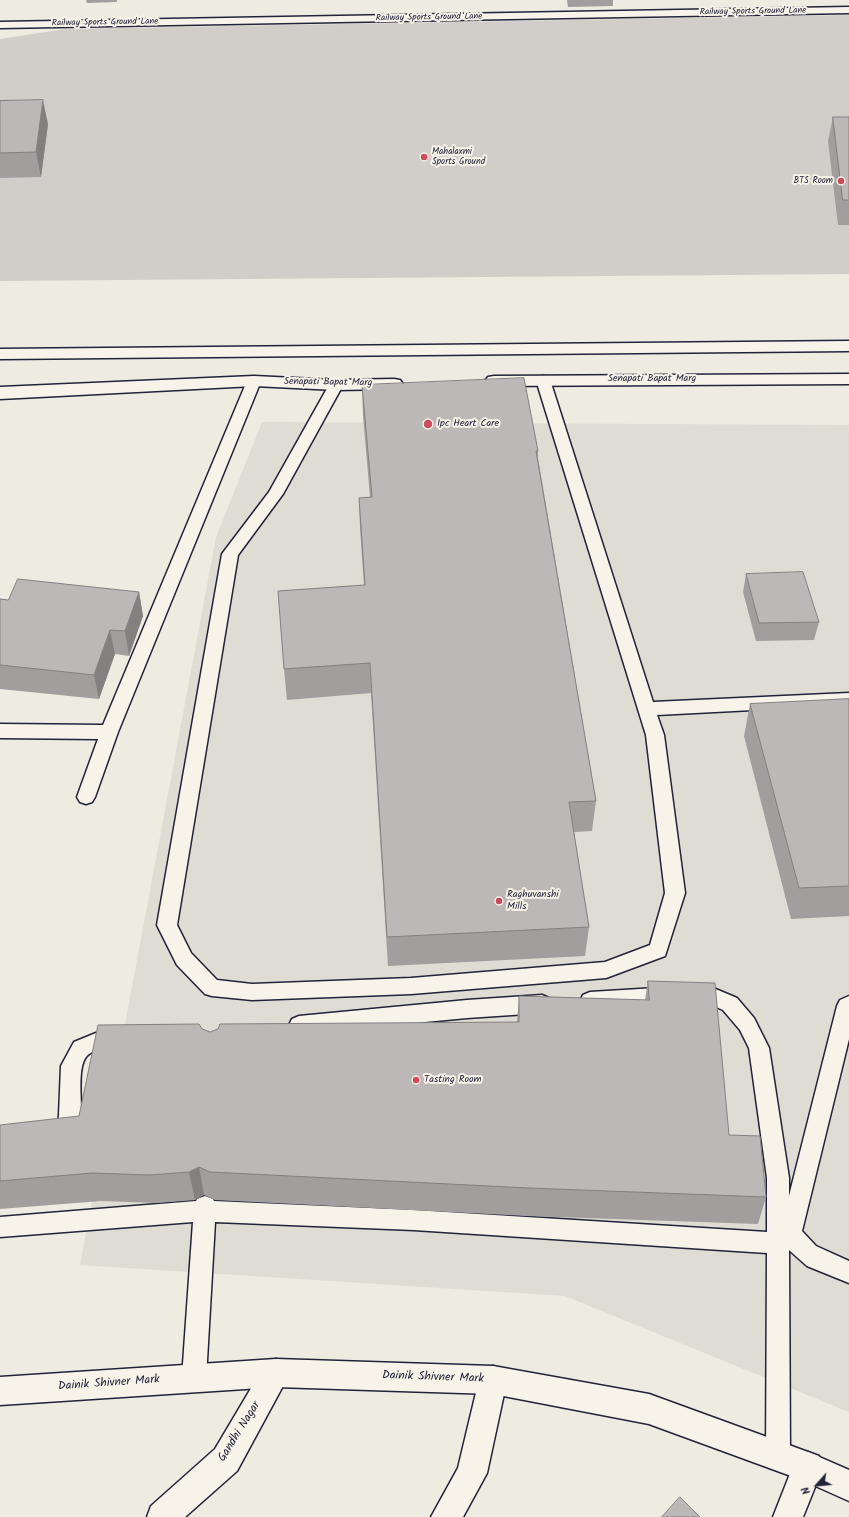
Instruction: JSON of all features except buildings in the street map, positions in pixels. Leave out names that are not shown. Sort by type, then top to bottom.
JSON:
[{"type":"main road","points":[[0,354],[849,346]]},
{"type":"main road","name":"Senapati Bapat Marg","points":[[479,381],[849,379]]},
{"type":"main road","name":"Senapati Bapat Marg","points":[[0,393],[254,381],[336,386],[408,384]]},
{"type":"main road","name":"Dainik Shivner Mark","points":[[0,1391],[276,1373],[493,1380],[650,1409],[808,1467],[849,1486]]},
{"type":"main road","name":"Gandhi Nagar","points":[[162,1517],[226,1460],[276,1373]]},
{"type":"main road","points":[[446,1517],[472,1473],[493,1380]]},
{"type":"main road","points":[[788,1517],[808,1467]]},
{"type":"lane","name":"Railway Sports Ground Lane","points":[[4,25],[849,10]]},
{"type":"lane","points":[[336,386],[275,494],[230,554],[168,925],[184,959],[212,988],[252,992],[411,986],[606,970],[658,950],[675,893],[655,735],[543,380]]},
{"type":"lane","points":[[86,797],[109,732],[254,381]]},
{"type":"lane","points":[[647,709],[849,699]]},
{"type":"lane","points":[[0,731],[109,732]]},
{"type":"lane","points":[[279,1027],[467,1009],[706,993],[730,1004],[747,1024],[759,1048],[778,1178],[778,1457]]},
{"type":"lane","points":[[849,1005],[847,1006],[791,1232],[796,1244],[812,1258],[849,1272]]},
{"type":"lane","points":[[38,1139],[54,1137],[67,1128],[70,1115],[71,1066],[81,1048],[96,1042],[134,1038]]},
{"type":"lane","points":[[0,1227],[205,1208],[778,1243]]},
{"type":"lane","points":[[194,1378],[205,1208]]},
{"type":"shaded area","name":"Mahalaxmi Sports Ground","points":[[849,15],[849,274],[0,281],[0,39],[65,29]]},
{"type":"shaded area","name":"Raghuvanshi Mills","points":[[262,422],[849,425],[849,1412],[565,1296],[80,1265],[216,537]]},
{"type":"place","name":"Mahalaxmi Sports Ground","points":[[424,157]]},
{"type":"place","name":"BTS Room","points":[[841,181]]},
{"type":"place","name":"Ipc Heart Care","points":[[428,424]]},
{"type":"place","name":"Raghuvanshi Mills","points":[[499,901]]},
{"type":"place","name":"Tasting Room","points":[[416,1080]]}]
